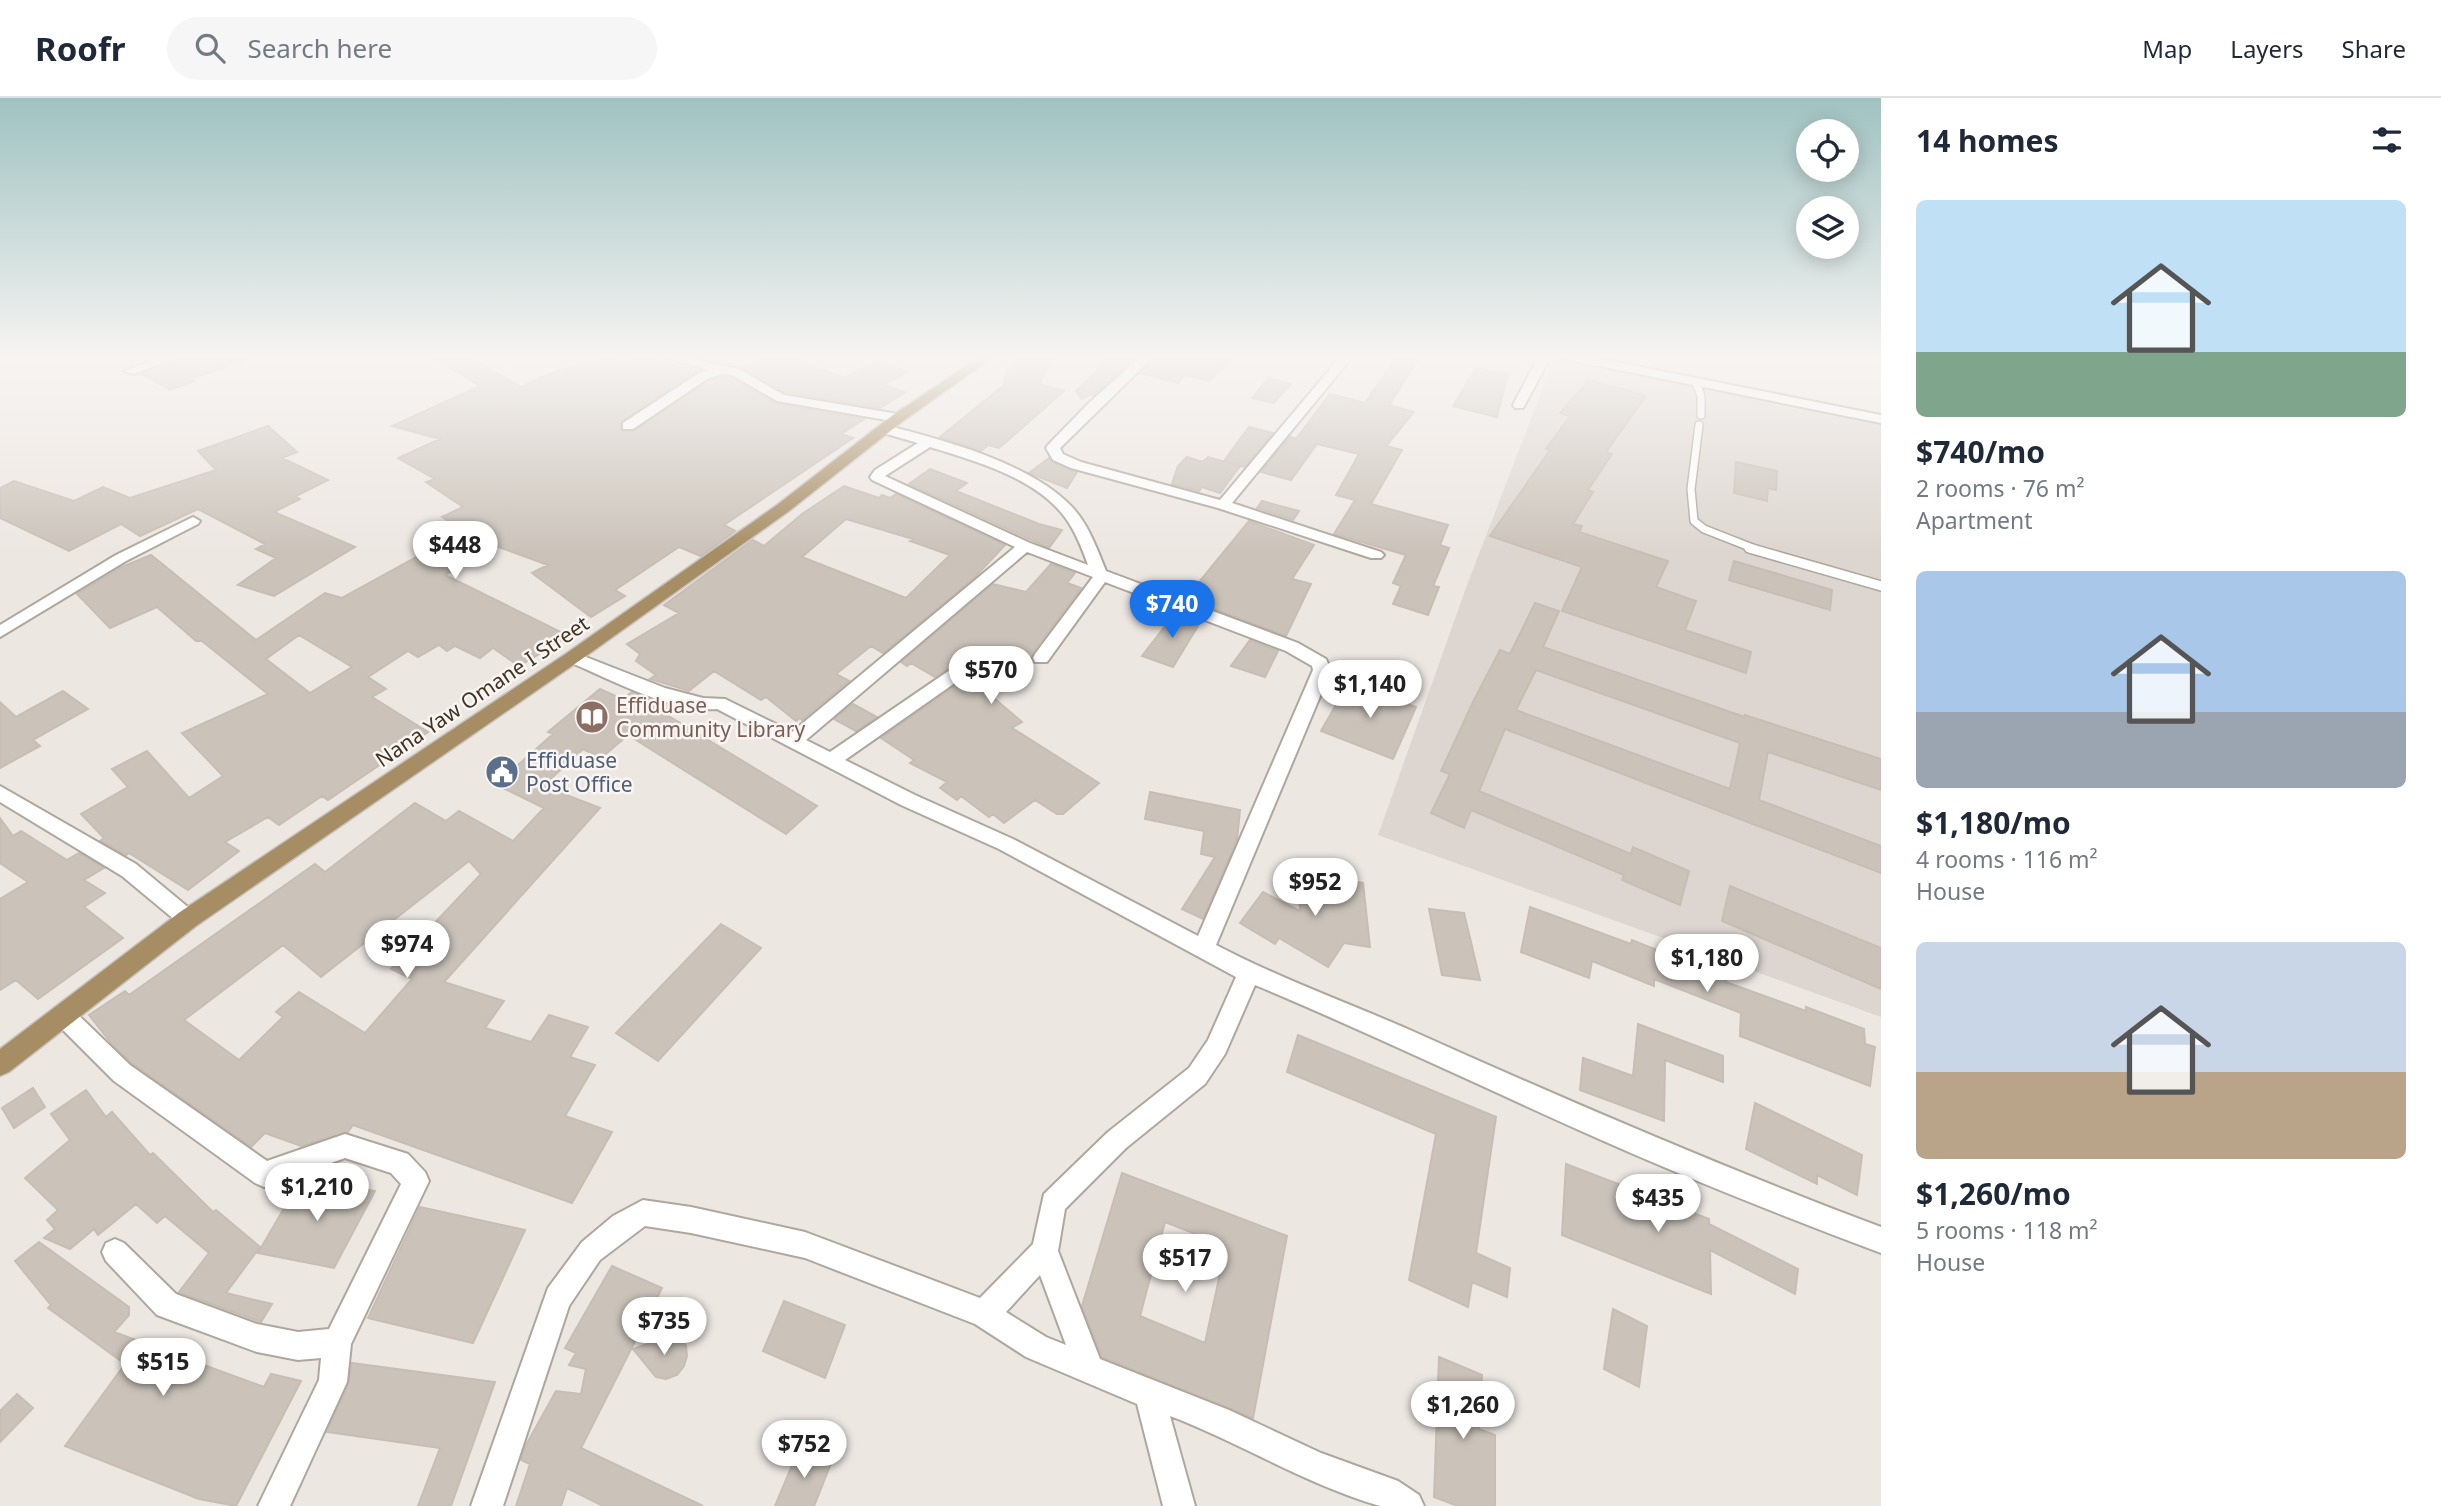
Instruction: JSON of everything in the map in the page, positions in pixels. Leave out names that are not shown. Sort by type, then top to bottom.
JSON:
[{"type":"main road","name":"Nana Yaw Omane I Street","points":[[0,1064],[188,919],[573,657],[783,508],[891,423]]},
{"type":"street","points":[[628,426],[634,422]]},
{"type":"street","points":[[885,422],[928,443],[1001,468],[1052,498],[1066,510],[1085,539],[1101,577]]},
{"type":"street","points":[[1078,422],[1053,448],[1058,457],[1076,465],[1223,505],[1376,555]]},
{"type":"street","points":[[1223,505],[1292,422]]},
{"type":"street","points":[[928,443],[880,472],[877,478],[1025,547],[1292,647],[1320,663],[1322,670],[1203,950]]},
{"type":"street","points":[[0,632],[121,558],[193,521]]},
{"type":"street","points":[[793,741],[1025,547]]},
{"type":"street","points":[[1041,658],[1101,577]]},
{"type":"street","points":[[573,657],[660,693],[703,704],[719,703],[908,800],[1006,844],[1249,973],[1343,1011],[1614,1133],[1766,1197],[1881,1240]]},
{"type":"street","points":[[833,760],[956,674]]},
{"type":"street","points":[[0,793],[129,870],[188,919]]},
{"type":"street","points":[[1089,1369],[1045,1251],[1053,1203],[1117,1140],[1197,1076],[1217,1047],[1249,973]]},
{"type":"street","points":[[63,1015],[122,1073],[264,1174],[345,1146],[399,1163],[416,1181],[337,1342],[332,1382],[274,1506]]},
{"type":"street","points":[[487,1506],[558,1298],[592,1251],[622,1225],[643,1213],[691,1220],[806,1245],[984,1314],[1036,1347],[1219,1420],[1315,1466],[1387,1492],[1408,1506]]},
{"type":"street","points":[[984,1314],[1045,1251]]},
{"type":"street","points":[[115,1252],[167,1305],[257,1338],[298,1346],[337,1342]]},
{"type":"street","points":[[1149,1394],[1179,1506]]},
{"type":"lane","points":[[1699,425],[1689,509],[1694,523],[1705,531],[1740,544],[1881,586]]},
{"type":"shaded area","points":[[1530,422],[1865,422],[1881,425],[1881,1017],[1378,835],[1467,585]]},
{"type":"building","points":[[401,422],[622,422],[620,429],[623,432],[634,431],[648,422],[860,422],[841,434],[853,438],[724,525],[735,531],[701,556],[679,547],[615,590],[625,596],[591,617],[532,573],[548,565],[496,546],[445,575],[569,636],[519,666],[493,648],[480,658],[455,646],[447,651],[439,645],[418,657],[408,651],[368,677],[386,689],[372,697],[428,732],[328,800],[322,796],[279,825],[268,817],[225,842],[239,851],[188,890],[129,853],[126,855],[100,841],[104,838],[81,814],[128,787],[112,769],[147,751],[189,798],[223,776],[182,733],[268,694],[202,641],[196,641],[157,607],[110,628],[77,594],[122,567],[151,555],[256,640],[325,593],[342,598],[464,531],[442,517],[463,507],[426,482],[435,479],[398,458],[440,439],[392,426]],"holes":[[[299,635],[352,667],[310,693],[266,659]]]},
{"type":"building","points":[[959,422],[1029,422],[999,448],[988,445],[981,451],[940,437]]},
{"type":"building","points":[[1309,422],[1406,422],[1386,446],[1402,450],[1371,504],[1448,525],[1440,545],[1449,548],[1433,586],[1439,587],[1428,615],[1393,604],[1401,586],[1393,583],[1406,555],[1334,534],[1355,500],[1336,495],[1359,454],[1317,444],[1291,480],[1261,472],[1290,437],[1296,439]]},
{"type":"building","points":[[1566,422],[1628,422],[1606,452],[1612,454],[1588,490],[1593,492],[1573,524],[1582,526],[1579,532],[1668,561],[1656,587],[1696,601],[1685,630],[1751,652],[1746,673],[1562,611],[1582,567],[1490,536],[1550,450],[1546,449]]},
{"type":"building","points":[[268,426],[297,452],[282,458],[328,480],[296,496],[300,499],[274,512],[355,547],[274,596],[238,585],[276,558],[256,549],[265,544],[198,509],[140,536],[121,524],[69,551],[0,518],[0,488],[14,481],[74,501],[103,487],[130,498],[216,470],[198,451]]},
{"type":"building","points":[[1249,427],[1273,433],[1245,467],[1224,461]]},
{"type":"building","points":[[1187,457],[1203,462],[1208,457],[1240,466],[1220,493],[1202,487],[1199,491],[1172,484],[1178,466]]},
{"type":"building","points":[[1049,458],[1052,462],[1077,472],[1067,488],[1029,473]]},
{"type":"building","points":[[1736,462],[1777,471],[1776,490],[1768,488],[1767,501],[1734,493]]},
{"type":"building","points":[[930,469],[967,483],[956,491],[1039,524],[1062,530],[1049,548],[909,484]]},
{"type":"building","points":[[844,486],[879,498],[882,495],[890,498],[896,494],[1005,545],[973,579],[883,653],[871,646],[836,674],[849,681],[802,720],[800,718],[796,721],[766,697],[761,700],[714,671],[689,691],[650,679],[656,675],[636,661],[640,654],[627,644],[679,613],[664,605],[753,540],[764,546],[802,514]],"holes":[[[846,519],[913,539],[910,541],[950,555],[906,598],[802,557]]]},
{"type":"building","points":[[1262,501],[1299,511],[1293,520],[1257,508]]},
{"type":"building","points":[[1249,521],[1314,545],[1292,579],[1311,584],[1286,636],[1186,598]]},
{"type":"building","points":[[1734,561],[1832,590],[1830,610],[1729,580]]},
{"type":"building","points":[[1051,564],[1075,573],[1067,583],[1081,588],[1033,652],[1030,664],[1008,654],[976,683],[1022,722],[1012,728],[1099,783],[1063,814],[1057,814],[1035,800],[1004,823],[993,814],[989,817],[961,796],[957,800],[940,788],[947,782],[910,763],[914,760],[881,738],[964,680],[968,674],[962,667],[950,667],[935,677],[911,663],[907,666],[901,662],[993,584],[1026,592]]},
{"type":"building","points":[[1535,603],[1559,611],[1543,647],[1745,717],[1881,759],[1881,790],[1768,752],[1759,800],[1881,846],[1881,873],[1505,729],[1479,791],[1631,854],[1633,847],[1689,871],[1680,905],[1622,880],[1624,875],[1471,810],[1464,828],[1431,813],[1450,774],[1441,771],[1474,700],[1500,650],[1510,654]],"holes":[[[1536,670],[1740,743],[1730,789],[1516,710]]]},
{"type":"building","points":[[1176,612],[1201,621],[1173,667],[1142,656]]},
{"type":"building","points":[[1250,640],[1278,651],[1265,677],[1231,666]]},
{"type":"building","points":[[1349,682],[1416,707],[1393,759],[1321,731]]},
{"type":"building","points":[[600,689],[622,699],[632,692],[671,706],[662,712],[817,806],[786,834],[628,735],[601,758],[583,749],[543,786],[600,808],[444,982],[504,1001],[485,1028],[531,1042],[549,1015],[588,1027],[570,1057],[595,1065],[565,1116],[612,1132],[572,1203],[353,1125],[348,1132],[301,1146],[265,1133],[251,1147],[132,1063],[112,1044],[89,1015],[125,991],[129,995],[315,864],[325,872],[415,803],[446,821],[459,811],[513,841],[544,808],[491,782],[497,769],[509,773],[553,734],[548,732]],"holes":[[[469,861],[481,874],[391,969],[412,979],[365,1033],[299,992],[276,1012],[283,1017],[239,1060],[184,1020],[283,945],[321,977]]]},
{"type":"building","points":[[63,691],[88,709],[33,740],[40,746],[0,768],[0,702],[16,717]]},
{"type":"building","points":[[853,704],[877,717],[856,731],[834,719]]},
{"type":"building","points":[[1150,792],[1240,810],[1237,840],[1203,919],[1182,909],[1215,857],[1201,854],[1204,831],[1145,819]]},
{"type":"building","points":[[0,818],[13,836],[21,831],[67,860],[79,853],[104,868],[84,880],[105,893],[84,907],[123,938],[38,999],[16,980],[0,990],[0,899],[28,882],[0,863]]},
{"type":"building","points":[[1299,874],[1363,883],[1370,947],[1344,943],[1328,967],[1279,938],[1275,944],[1240,923],[1263,892],[1300,911]]},
{"type":"building","points":[[1730,886],[1881,948],[1881,989],[1722,921]]},
{"type":"building","points":[[1530,907],[1631,944],[1632,940],[1726,977],[1726,982],[1806,1011],[1806,1007],[1864,1029],[1865,1044],[1875,1047],[1870,1086],[1740,1036],[1741,1013],[1654,979],[1654,986],[1592,961],[1589,978],[1521,952]]},
{"type":"building","points":[[1429,909],[1464,913],[1480,980],[1442,975]]},
{"type":"building","points":[[721,924],[761,948],[658,1061],[616,1033]]},
{"type":"building","points":[[1638,1024],[1723,1056],[1723,1082],[1665,1060],[1664,1121],[1580,1090],[1583,1058],[1633,1076]]},
{"type":"building","points":[[1298,1035],[1496,1117],[1476,1253],[1510,1268],[1507,1297],[1472,1282],[1468,1307],[1409,1280],[1436,1134],[1287,1072]]},
{"type":"building","points":[[33,1088],[45,1107],[14,1128],[2,1108]]},
{"type":"building","points":[[86,1090],[106,1117],[112,1112],[150,1155],[153,1153],[213,1212],[216,1210],[260,1247],[226,1293],[272,1304],[261,1322],[179,1292],[209,1253],[165,1216],[157,1223],[136,1204],[98,1235],[94,1229],[70,1249],[44,1238],[55,1229],[47,1220],[58,1210],[25,1178],[70,1140],[51,1114]]},
{"type":"building","points":[[1755,1103],[1862,1155],[1857,1195],[1817,1175],[1817,1184],[1746,1149]]},
{"type":"building","points":[[1566,1164],[1709,1219],[1709,1224],[1798,1269],[1795,1294],[1710,1250],[1711,1294],[1562,1235]]},
{"type":"building","points":[[1122,1173],[1287,1236],[1253,1418],[1102,1357],[1082,1306]],"holes":[[[1165,1222],[1226,1246],[1205,1343],[1140,1316]]]},
{"type":"building","points":[[301,1179],[375,1191],[334,1268],[258,1253]]},
{"type":"building","points":[[420,1207],[525,1230],[473,1343],[368,1318]]},
{"type":"building","points":[[39,1242],[129,1307],[129,1315],[114,1332],[264,1387],[271,1374],[301,1381],[236,1506],[199,1499],[65,1446],[125,1364],[48,1308],[51,1305],[15,1261]]},
{"type":"building","points":[[612,1266],[662,1288],[581,1448],[703,1506],[603,1506],[567,1488],[561,1506],[516,1506],[530,1464],[521,1460],[526,1445],[556,1391],[581,1394],[586,1369],[569,1365],[576,1353],[565,1348]]},
{"type":"building","points":[[784,1301],[845,1325],[825,1378],[763,1351]]},
{"type":"building","points":[[1613,1309],[1647,1326],[1639,1387],[1604,1369]]},
{"type":"building","points":[[670,1336],[680,1338],[686,1346],[684,1366],[677,1375],[666,1379],[656,1377],[633,1349]]},
{"type":"building","points":[[1439,1357],[1482,1375],[1479,1429],[1495,1435],[1495,1506],[1458,1506],[1434,1497]]},
{"type":"building","points":[[352,1363],[495,1382],[451,1506],[418,1506],[440,1448],[327,1432],[349,1383]]},
{"type":"building","points":[[17,1394],[33,1408],[0,1442],[0,1411]]},
{"type":"building","points":[[800,1446],[832,1461],[814,1506],[775,1506]]},
{"type":"place","name":"Effiduase Community Library","points":[[592,717]]},
{"type":"place","name":"Effiduase Post Office","points":[[502,772]]}]
